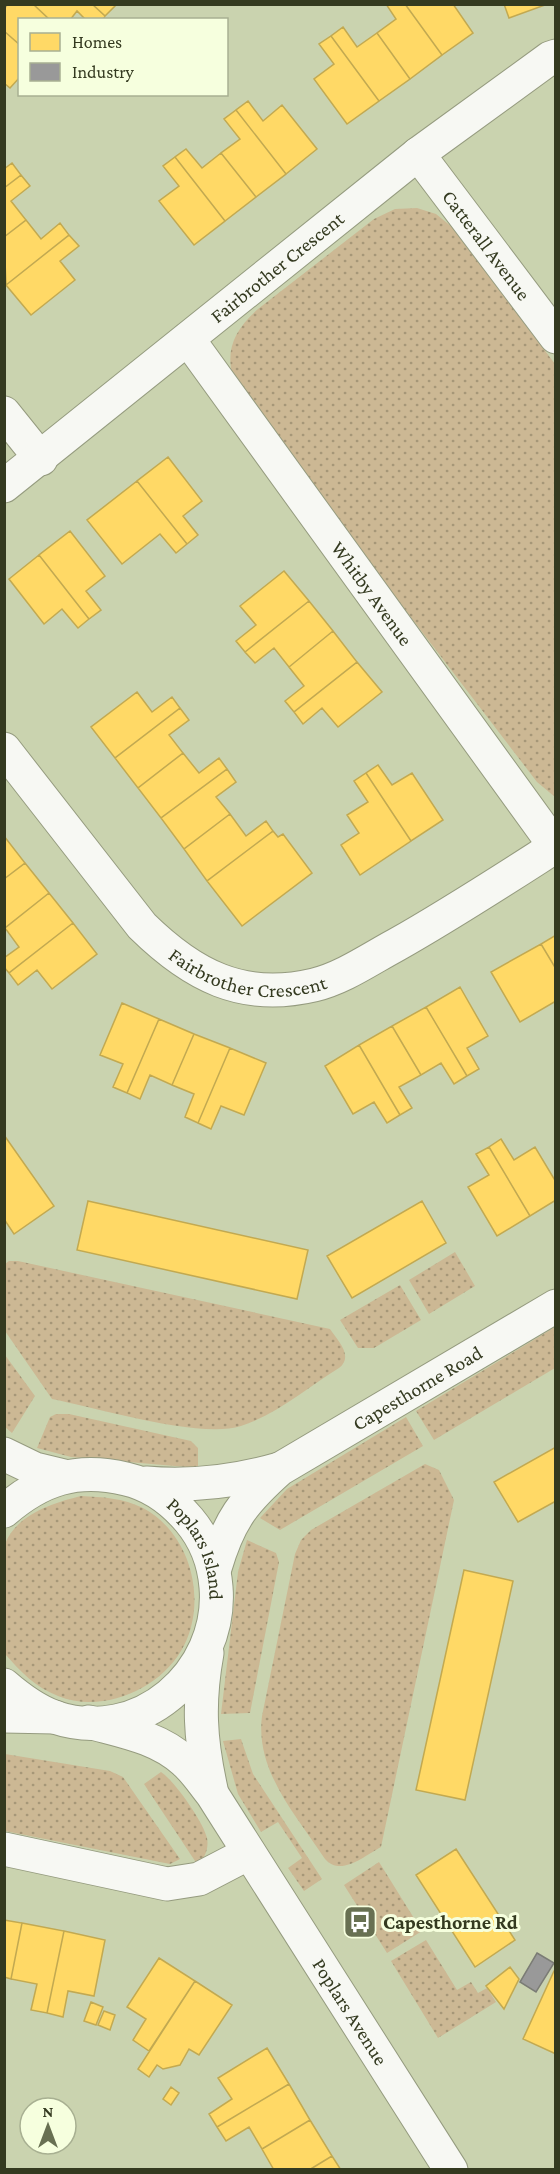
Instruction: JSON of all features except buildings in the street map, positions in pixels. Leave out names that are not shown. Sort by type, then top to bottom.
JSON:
[{"type":"street","name":"Fairbrother Crescent","points":[[4,486],[41,459],[418,154],[549,58],[555,56]]},
{"type":"street","name":"Catterall Avenue","points":[[418,154],[555,337]]},
{"type":"street","name":"Whitby Avenue","points":[[188,339],[555,846]]},
{"type":"street","points":[[4,413],[41,459]]},
{"type":"street","name":"Fairbrother Crescent","points":[[4,748],[142,926],[157,941],[191,968],[221,981],[253,989],[286,989],[315,985],[344,973],[433,924],[555,846]]},
{"type":"street","name":"Capesthorne Road","points":[[214,1568],[235,1515],[255,1491],[280,1469],[555,1306]]},
{"type":"street","points":[[4,1454],[35,1469],[64,1476]]},
{"type":"street","name":"Capesthorne Road","points":[[141,1482],[180,1486],[214,1484],[280,1469]]},
{"type":"street","name":"Poplars Island","points":[[4,1511],[26,1492],[64,1476],[103,1473],[141,1482],[174,1503],[199,1532],[214,1568],[218,1607],[209,1645],[189,1677],[161,1703],[126,1719],[89,1722],[55,1717],[24,1702],[4,1685]]},
{"type":"street","name":"Poplars Avenue","points":[[209,1645],[199,1715],[202,1750],[212,1794]]},
{"type":"street","points":[[4,1716],[55,1717]]},
{"type":"street","name":"Poplars Avenue","points":[[89,1722],[135,1734],[167,1748],[185,1761],[212,1794],[451,2169]]},
{"type":"street","points":[[4,1850],[167,1884],[199,1879],[249,1853]]},
{"type":"shaded area","points":[[417,208],[436,214],[452,227],[555,364],[555,797],[537,782],[239,393],[231,369],[230,358],[235,338],[258,309],[374,219],[395,209]]},
{"type":"shaded area","points":[[455,1252],[475,1286],[429,1314],[409,1280]]},
{"type":"shaded area","points":[[9,1261],[18,1261],[330,1329],[343,1348],[345,1359],[339,1368],[267,1415],[241,1426],[223,1429],[175,1426],[52,1399],[5,1331],[5,1264]]},
{"type":"shaded area","points":[[400,1285],[421,1320],[374,1348],[358,1348],[340,1320]]},
{"type":"shaded area","points":[[555,1327],[555,1368],[434,1440],[416,1411]]},
{"type":"shaded area","points":[[5,1355],[35,1396],[12,1433],[5,1427]]},
{"type":"shaded area","points":[[56,1414],[69,1414],[191,1441],[198,1448],[198,1468],[71,1457],[37,1448],[50,1417]]},
{"type":"shaded area","points":[[406,1417],[423,1446],[280,1530],[260,1518],[287,1489]]},
{"type":"shaded area","points":[[425,1464],[439,1470],[454,1500],[381,1847],[353,1863],[338,1866],[325,1859],[280,1792],[271,1774],[262,1736],[262,1716],[295,1554],[301,1540],[311,1530]]},
{"type":"shaded area","points":[[81,1496],[128,1502],[143,1508],[160,1520],[174,1535],[184,1552],[191,1572],[194,1592],[194,1612],[189,1632],[181,1651],[171,1665],[158,1677],[127,1695],[92,1702],[75,1701],[42,1688],[5,1654],[3,1579],[5,1544],[18,1525],[27,1517],[48,1506]]},
{"type":"shaded area","points":[[247,1540],[276,1553],[279,1562],[250,1713],[221,1714],[238,1572]]},
{"type":"shaded area","points":[[241,1739],[253,1774],[322,1879],[304,1891],[288,1868],[302,1858],[278,1822],[261,1832],[238,1794],[223,1741]]},
{"type":"shaded area","points":[[5,1754],[110,1771],[123,1777],[180,1859],[170,1864],[5,1831]]},
{"type":"shaded area","points":[[161,1772],[180,1792],[205,1831],[207,1849],[197,1864],[144,1784]]},
{"type":"shaded area","points":[[379,1862],[422,1931],[387,1953],[344,1885]]},
{"type":"shaded area","points":[[426,1940],[457,1990],[471,1982],[478,1993],[487,1988],[496,2002],[438,2038],[391,1961]]},
{"type":"place","name":"Capesthorne Rd","points":[[360,1922]]}]
